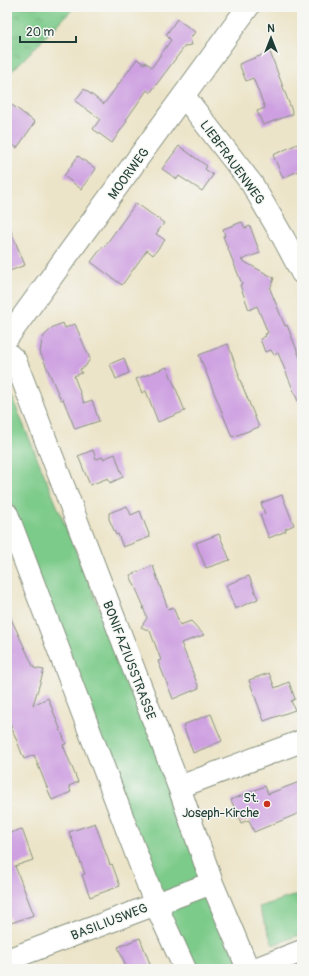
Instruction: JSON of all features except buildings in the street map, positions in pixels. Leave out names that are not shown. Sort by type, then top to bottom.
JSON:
[{"type":"street","name":"MOORWEG","points":[[7,338],[248,7]]},
{"type":"street","name":"LIEBFRAUENWEG","points":[[184,96],[252,184],[297,250],[302,273]]},
{"type":"street","name":"BONIFAZIUSSTRASSE","points":[[7,353],[15,360],[179,787],[212,883],[248,969]]},
{"type":"street","points":[[7,514],[155,903],[185,969]]},
{"type":"street","points":[[179,787],[302,741]]},
{"type":"street","name":"BASILIUSWEG","points":[[7,960],[155,903],[212,883]]},
{"type":"street","points":[[254,969],[302,951]]},
{"type":"green space","points":[[7,7],[75,7],[7,76]]},
{"type":"green space","points":[[7,385],[175,791],[242,969],[191,969],[155,890],[7,490]]},
{"type":"green space","points":[[302,893],[302,934],[273,945],[259,907]]},
{"type":"place","name":"St. Joseph-Kirche","points":[[267,804]]}]
